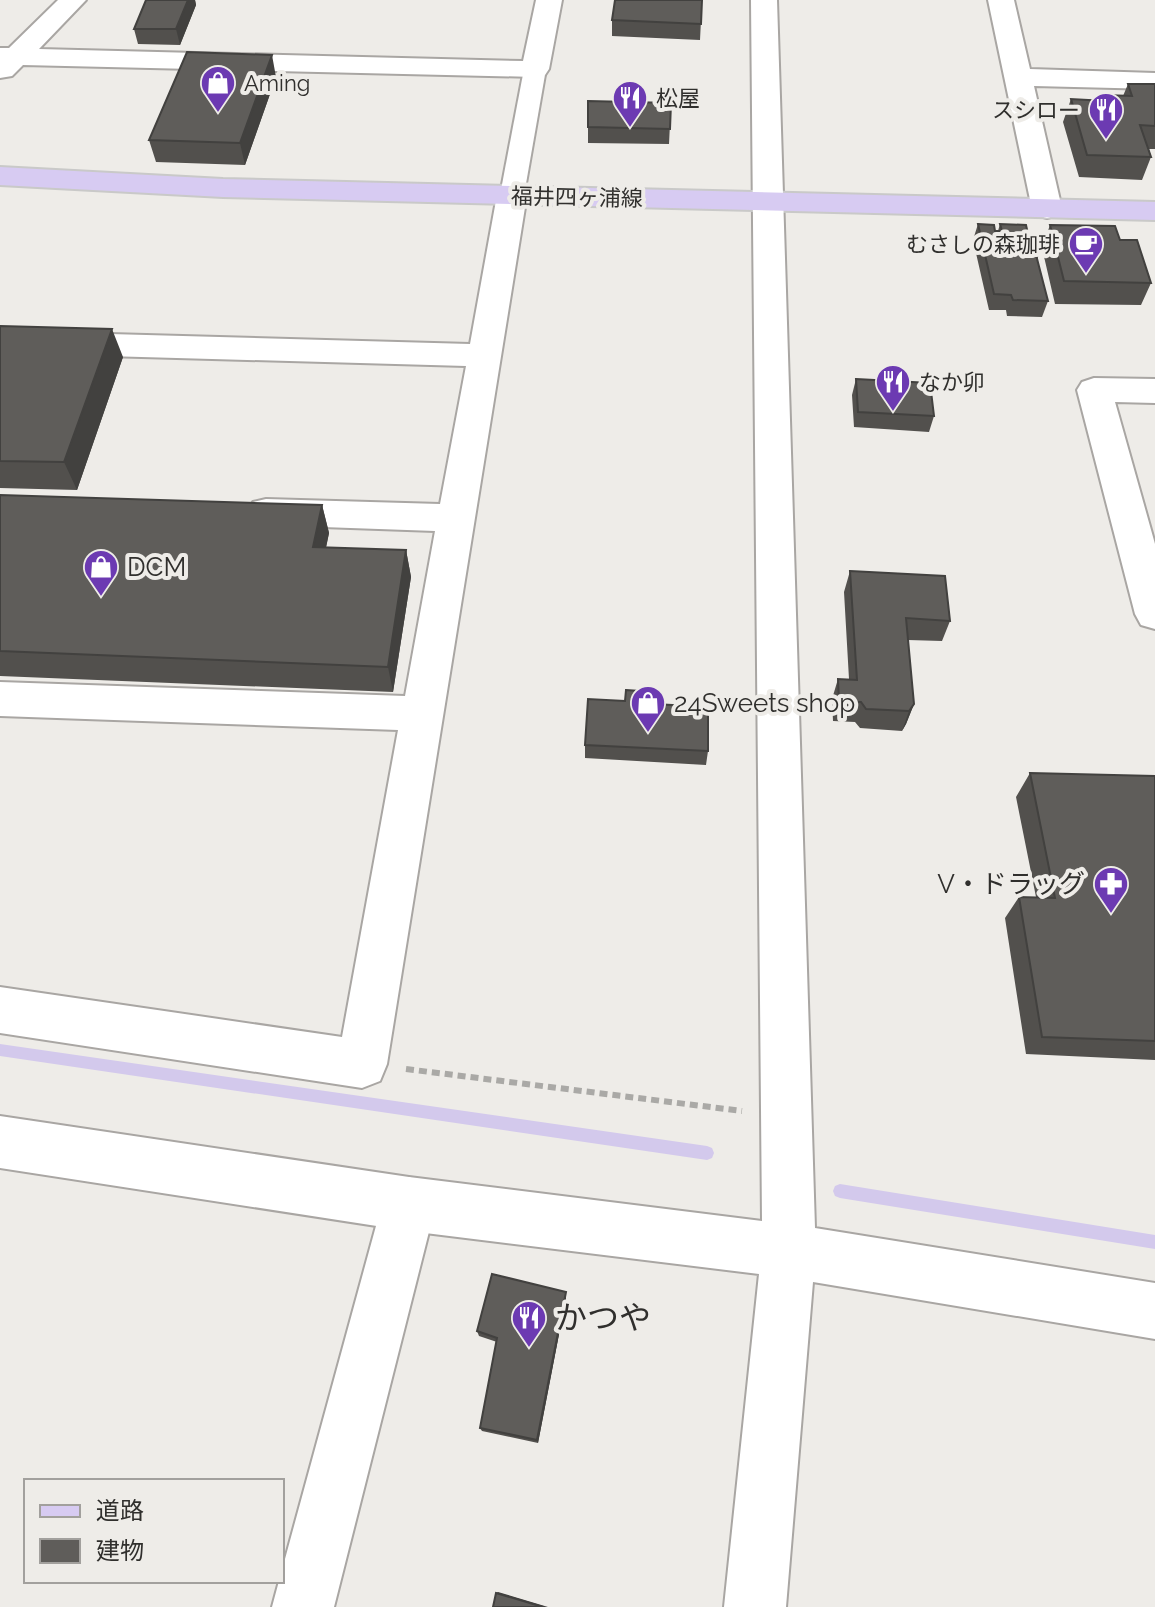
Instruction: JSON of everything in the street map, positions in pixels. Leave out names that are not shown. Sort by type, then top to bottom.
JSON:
[{"type":"main road","name":"福井四ヶ浦線","points":[[0,176],[223,188],[1155,211]]},
{"type":"street","points":[[4,62],[73,0]]},
{"type":"street","points":[[0,1010],[362,1064],[512,195],[549,0]]},
{"type":"street","points":[[755,1607],[789,1251],[764,0]]},
{"type":"street","points":[[1001,0],[1047,209]]},
{"type":"street","points":[[4,62],[535,69]]},
{"type":"street","points":[[1017,77],[1155,81]]},
{"type":"street","points":[[0,342],[484,355]]},
{"type":"street","points":[[1152,589],[1094,390],[1155,391]]},
{"type":"street","points":[[236,511],[456,518]]},
{"type":"street","points":[[0,699],[422,714]]},
{"type":"street","points":[[0,1142],[409,1204],[789,1251],[1155,1311]]},
{"type":"street","points":[[303,1607],[409,1204]]},
{"type":"path","points":[[362,1064],[786,1116]]},
{"type":"building","points":[[146,0],[188,0],[176,29],[134,29]]},
{"type":"building","points":[[615,0],[702,0],[701,24],[612,20]]},
{"type":"building","points":[[187,52],[272,55],[240,143],[149,140]]},
{"type":"building","points":[[1128,84],[1155,84],[1155,126],[1140,125],[1151,157],[1087,155],[1071,99],[1107,101],[1105,95],[1132,96]]},
{"type":"building","points":[[588,101],[671,103],[670,129],[588,127]]},
{"type":"building","points":[[978,224],[994,225],[995,231],[1002,231],[1000,224],[1026,225],[1028,234],[1035,234],[1040,251],[1035,251],[1048,301],[1013,300],[1011,295],[994,294]]},
{"type":"building","points":[[1050,225],[1115,226],[1120,240],[1137,240],[1151,283],[1064,281]]},
{"type":"building","points":[[0,326],[112,329],[64,462],[0,461]]},
{"type":"building","points":[[856,379],[930,383],[934,416],[858,412]]},
{"type":"building","points":[[0,495],[322,505],[313,547],[406,550],[388,667],[0,651]]},
{"type":"building","points":[[850,571],[945,576],[950,621],[906,618],[914,704],[909,711],[866,709],[861,702],[839,701],[838,679],[857,680]]},
{"type":"building","points":[[626,690],[654,692],[654,704],[708,707],[708,751],[585,745],[588,699],[625,701]]},
{"type":"building","points":[[1030,773],[1155,776],[1155,1041],[1042,1037],[1019,897],[1055,898]]},
{"type":"building","points":[[492,1274],[566,1292],[537,1440],[480,1428],[497,1338],[477,1331]]},
{"type":"building","points":[[496,1593],[543,1607],[493,1607]]},
{"type":"waterway","points":[[0,1050],[707,1153]]},
{"type":"waterway","points":[[840,1191],[1155,1242]]},
{"type":"place","name":"Aming","points":[[218,114]]},
{"type":"place","name":"松屋","points":[[630,129]]},
{"type":"place","name":"スシロー","points":[[1106,141]]},
{"type":"place","name":"むさしの森珈琲","points":[[1086,275]]},
{"type":"place","name":"なか卯","points":[[893,413]]},
{"type":"place","name":"DCM","points":[[101,598]]},
{"type":"place","name":"24Sweets shop","points":[[648,734]]},
{"type":"place","name":"V・ドラッグ","points":[[1111,915]]},
{"type":"place","name":"かつや","points":[[529,1349]]}]
